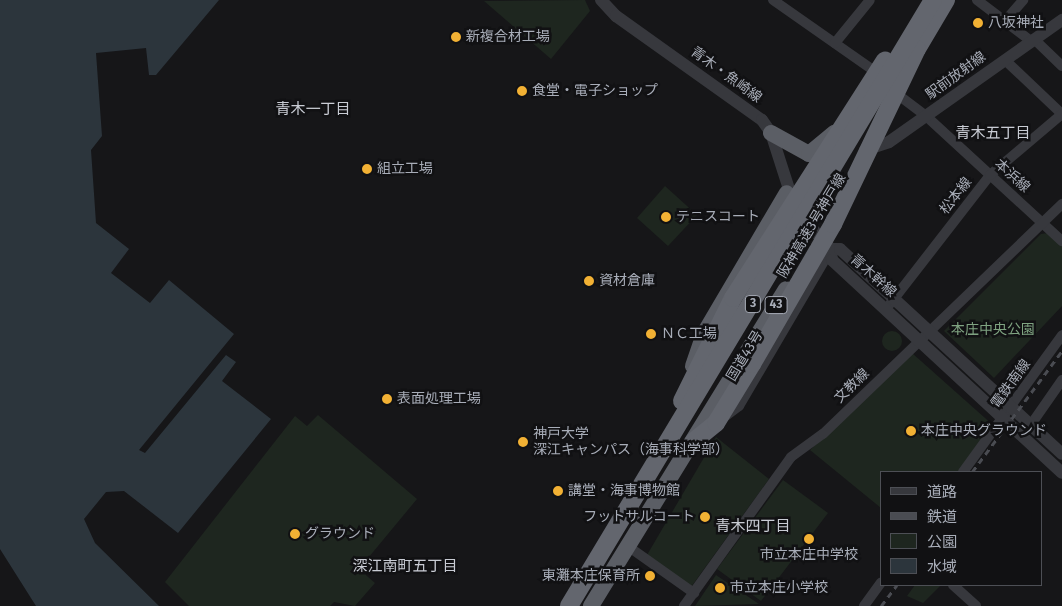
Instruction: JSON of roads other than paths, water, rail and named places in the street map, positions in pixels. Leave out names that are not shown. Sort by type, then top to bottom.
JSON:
[{"type":"highway","points":[[682,401],[733,298],[856,102],[926,0]]},
{"type":"highway","name":"43","points":[[563,606],[633,495],[682,401],[926,0]]},
{"type":"highway","name":"阪神高速3号神戸線","points":[[570,606],[933,0]]},
{"type":"highway","name":"阪神高速3号神戸線","points":[[582,606],[946,0]]},
{"type":"highway","name":"国道43号","points":[[591,606],[694,441],[818,236],[863,151],[955,0]]},
{"type":"highway","points":[[694,441],[716,423],[833,224],[917,49]]},
{"type":"highway","points":[[771,133],[808,154],[826,143],[863,101]]},
{"type":"highway","points":[[682,401],[704,332],[787,193]]},
{"type":"street","name":"青木・魚崎線","points":[[601,0],[616,16],[749,108],[771,133],[787,193],[796,211],[831,249]]},
{"type":"street","points":[[774,0],[880,75]]},
{"type":"street","points":[[835,43],[870,0]]},
{"type":"street","points":[[977,0],[1032,40],[1062,66]]},
{"type":"street","points":[[1005,20],[1023,0]]},
{"type":"street","name":"駅前放射線","points":[[863,151],[889,142],[1062,20]]},
{"type":"street","points":[[1005,60],[1062,114]]},
{"type":"street","name":"本浜線","points":[[897,94],[926,116],[1062,241]]},
{"type":"street","name":"松本線","points":[[890,303],[990,175],[1062,114]]},
{"type":"street","name":"文教線","points":[[684,606],[791,457],[823,434],[1062,204]]},
{"type":"street","points":[[716,423],[739,406],[831,249]]},
{"type":"street","name":"青木幹線","points":[[831,249],[832,260],[930,331],[1007,412],[1062,474]]},
{"type":"street","name":"青木幹線","points":[[890,303],[920,340],[1007,412],[1030,426],[1062,454]]},
{"type":"street","name":"電鉄南線","points":[[964,471],[1062,335]]},
{"type":"street","points":[[1030,426],[1062,380]]},
{"type":"street","points":[[628,547],[694,592]]},
{"type":"street","points":[[864,606],[880,584]]},
{"type":"street","points":[[954,586],[976,606]]},
{"type":"water","points":[[0,0],[219,0],[156,75],[149,75],[146,48],[96,53],[102,136],[91,150],[96,223],[129,249],[111,273],[150,303],[169,280],[234,334],[139,450],[145,453],[226,355],[236,362],[222,381],[271,419],[178,533],[124,491],[106,492],[84,519],[95,543],[159,606],[36,606],[0,549]]},
{"type":"railway","points":[[973,471],[1062,351]]},
{"type":"railway","points":[[881,606],[896,586]]},
{"type":"place","name":"八坂神社","points":[[978,23]]},
{"type":"place","name":"新複合材工場","points":[[456,37]]},
{"type":"place","name":"食堂・電子ショップ","points":[[522,91]]},
{"type":"place","name":"組立工場","points":[[367,169]]},
{"type":"place","name":"テニスコート","points":[[666,217]]},
{"type":"place","name":"資材倉庫","points":[[589,281]]},
{"type":"place","name":"ＮＣ工場","points":[[651,334]]},
{"type":"place","name":"表面処理工場","points":[[387,399]]},
{"type":"place","name":"本庄中央グラウンド","points":[[911,431]]},
{"type":"place","name":"神戸大学 深江キャンパス（海事科学部）","points":[[523,442]]},
{"type":"place","name":"講堂・海事博物館","points":[[558,491]]},
{"type":"place","name":"フットサルコート","points":[[705,517]]},
{"type":"place","name":"グラウンド","points":[[295,534]]},
{"type":"place","name":"市立本庄中学校","points":[[809,539]]},
{"type":"place","name":"東灘本庄保育所","points":[[650,576]]},
{"type":"place","name":"市立本庄小学校","points":[[720,588]]},
{"type":"district","name":"青木一丁目","points":[[313,110]]},
{"type":"district","name":"青木五丁目","points":[[993,134]]},
{"type":"district","name":"青木四丁目","points":[[753,527]]},
{"type":"district","name":"深江南町五丁目","points":[[405,567]]},
{"type":"park label","name":"本庄中央公園","points":[[993,330]]}]
